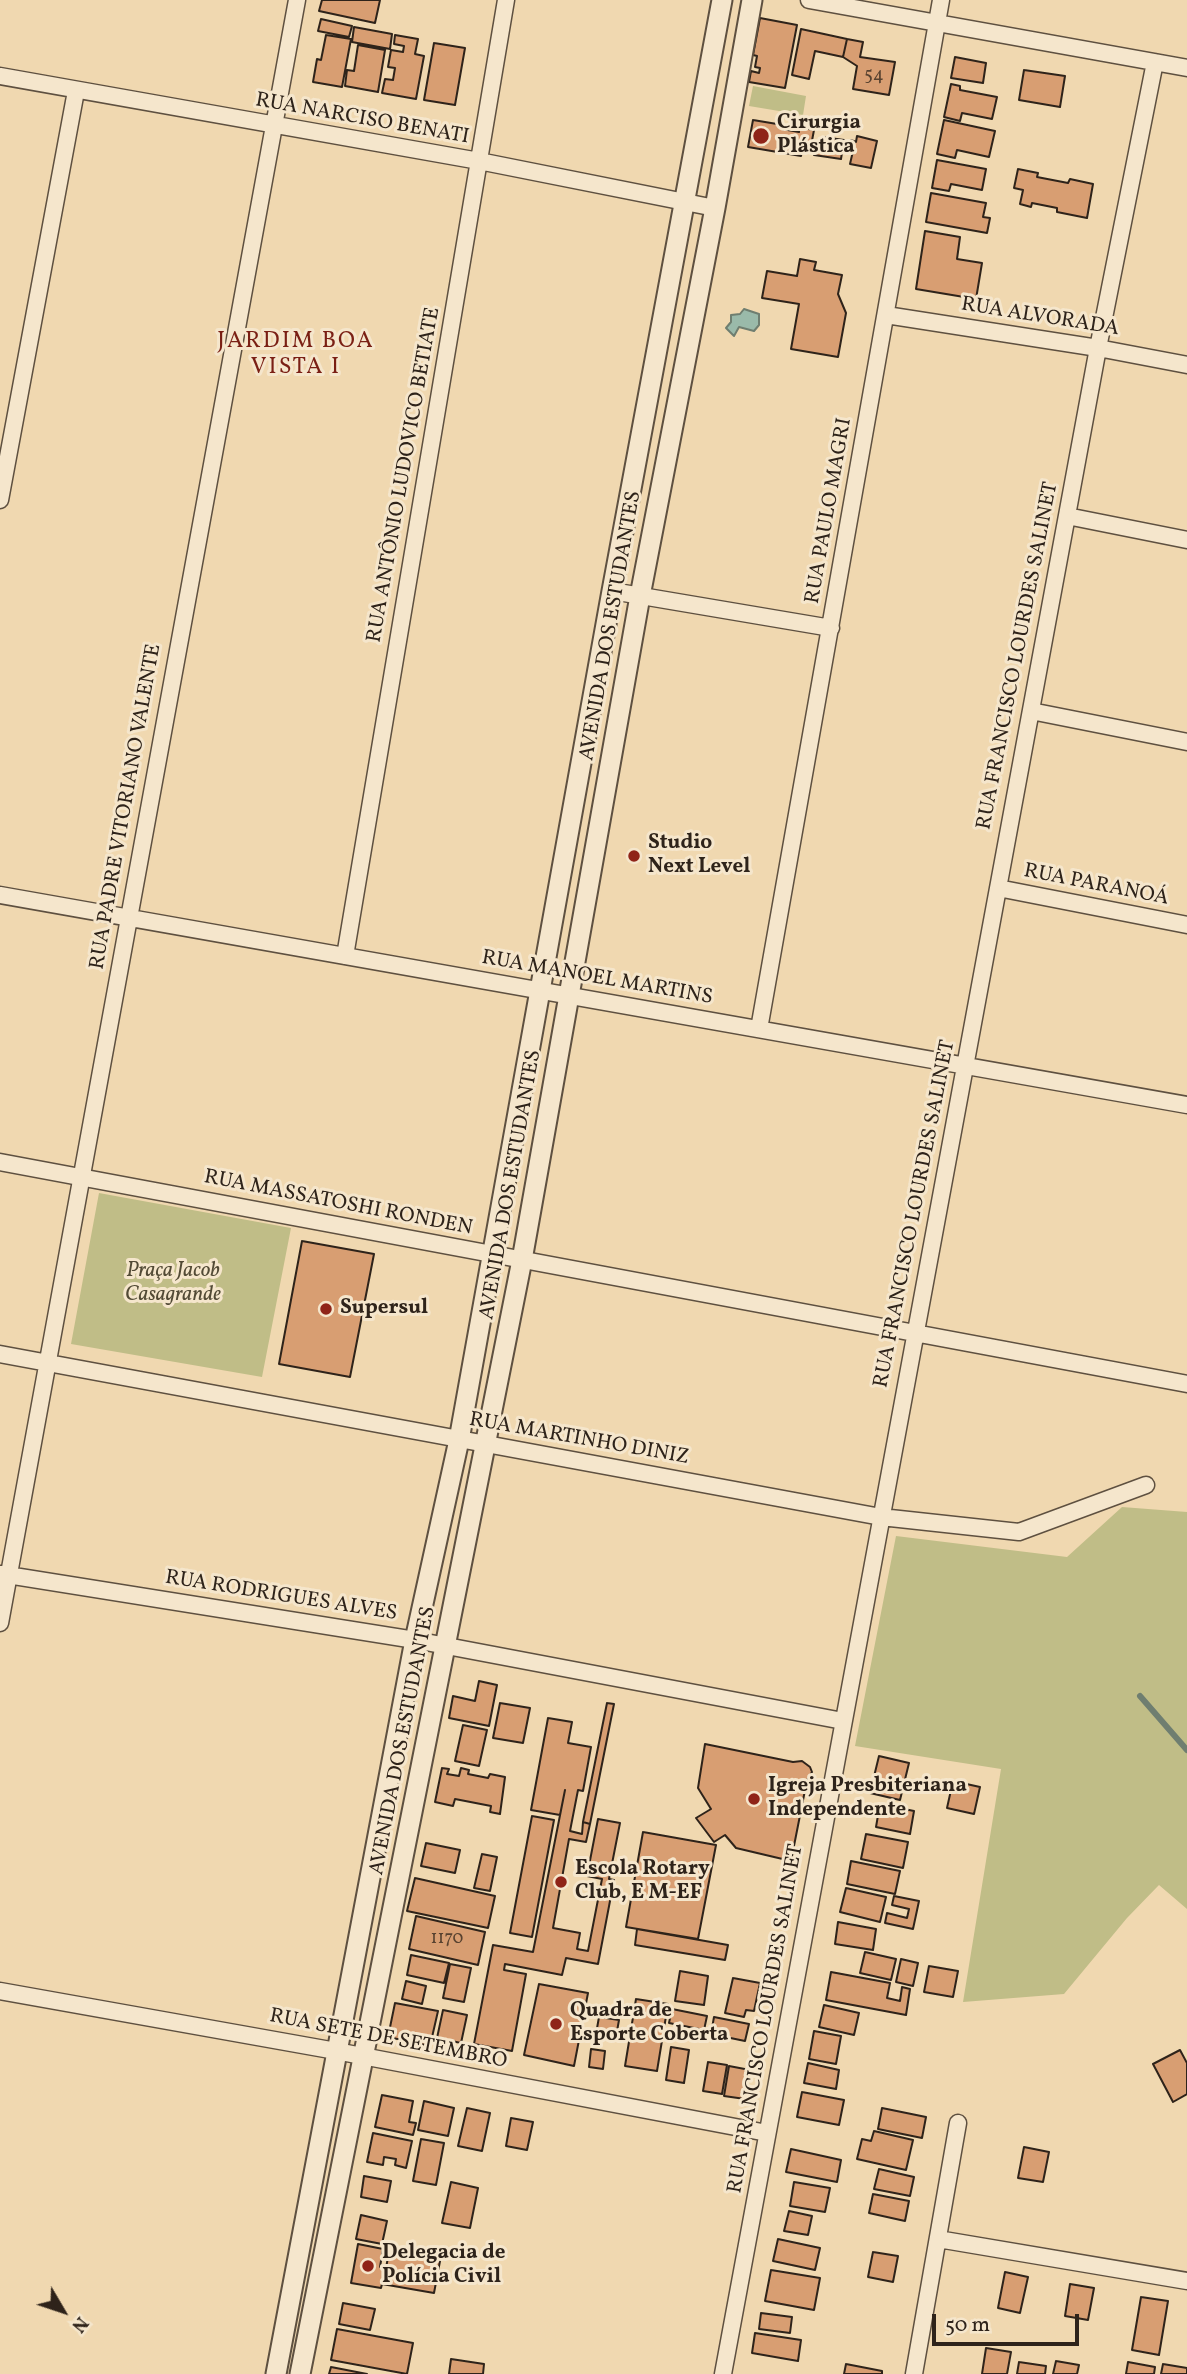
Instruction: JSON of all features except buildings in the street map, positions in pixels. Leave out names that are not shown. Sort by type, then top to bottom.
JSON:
[{"type":"street","name":"RUA PADRE VITORIANO VALENTE","points":[[0,1623],[4,1574],[48,1363],[297,0]]},
{"type":"street","name":"RUA ANTÔNIO LUDOVICO BETIATE","points":[[345,956],[506,0]]},
{"type":"street","name":"AVENIDA DOS ESTUDANTES","points":[[276,2374],[415,1640],[459,1440],[722,0]]},
{"type":"street","name":"AVENIDA DOS ESTUDANTES","points":[[300,2374],[522,1260],[640,596],[715,208],[751,0]]},
{"type":"street","points":[[809,0],[1187,68]]},
{"type":"street","name":"RUA PAULO MAGRI","points":[[759,1029],[941,0]]},
{"type":"street","name":"RUA FRANCISCO LOURDES SALINET","points":[[723,2374],[1098,348],[1155,62]]},
{"type":"street","name":"RUA NARCISO BENATI","points":[[0,76],[479,161],[715,208]]},
{"type":"street","points":[[0,500],[76,91]]},
{"type":"street","name":"RUA ALVORADA","points":[[887,315],[1098,348],[1187,365]]},
{"type":"street","points":[[1067,516],[1187,540]]},
{"type":"street","points":[[612,591],[831,628]]},
{"type":"street","points":[[1031,711],[1187,741]]},
{"type":"street","points":[[575,796],[603,801]]},
{"type":"street","name":"RUA PARANOÁ","points":[[998,888],[1187,925]]},
{"type":"street","name":"RUA MANOEL MARTINS","points":[[0,895],[1187,1105]]},
{"type":"street","name":"RUA MASSATOSHI RONDEN","points":[[0,1162],[1187,1384]]},
{"type":"street","name":"RUA MARTINHO DINIZ","points":[[0,1354],[881,1517],[1019,1532],[1146,1485]]},
{"type":"street","name":"RUA RODRIGUES ALVES","points":[[4,1574],[415,1640],[843,1721]]},
{"type":"street","points":[[385,1795],[415,1799]]},
{"type":"street","points":[[361,1918],[390,1923]]},
{"type":"street","name":"RUA SETE DE SETEMBRO","points":[[0,1991],[336,2051],[767,2133]]},
{"type":"street","points":[[914,2374],[958,2123]]},
{"type":"street","points":[[307,2206],[333,2212]]},
{"type":"street","points":[[938,2239],[1187,2281]]},
{"type":"street","points":[[284,2330],[308,2333]]},
{"type":"green space","points":[[753,86],[806,96],[803,115],[749,106]]},
{"type":"green space","name":"Praça Jacob Casagrande","points":[[99,1193],[291,1228],[262,1377],[71,1344]]},
{"type":"green space","points":[[1122,1507],[1187,1512],[1187,1909],[1159,1885],[1127,1918],[1064,1994],[963,2002],[1001,1769],[855,1746],[896,1536],[1067,1557]]},
{"type":"shaded area","points":[[744,309],[759,314],[759,325],[754,331],[739,327],[734,336],[726,328],[731,322],[731,315],[740,314]]},
{"type":"waterway","points":[[1140,1696],[1187,1750]]},
{"type":"place","name":"Cirurgia Plástica","points":[[761,136]]},
{"type":"place","name":"Studio Next Level","points":[[634,856]]},
{"type":"place","name":"Supersul","points":[[326,1309]]},
{"type":"place","name":"Igreja Presbiteriana Independente","points":[[754,1799]]},
{"type":"place","name":"Escola Rotary Club, E M-EF","points":[[561,1882]]},
{"type":"place","name":"Quadra de Esporte Coberta","points":[[556,2024]]},
{"type":"place","name":"Delegacia de Polícia Civil","points":[[368,2266]]},
{"type":"district","name":"JARDIM BOA VISTA I","points":[[296,356]]}]
